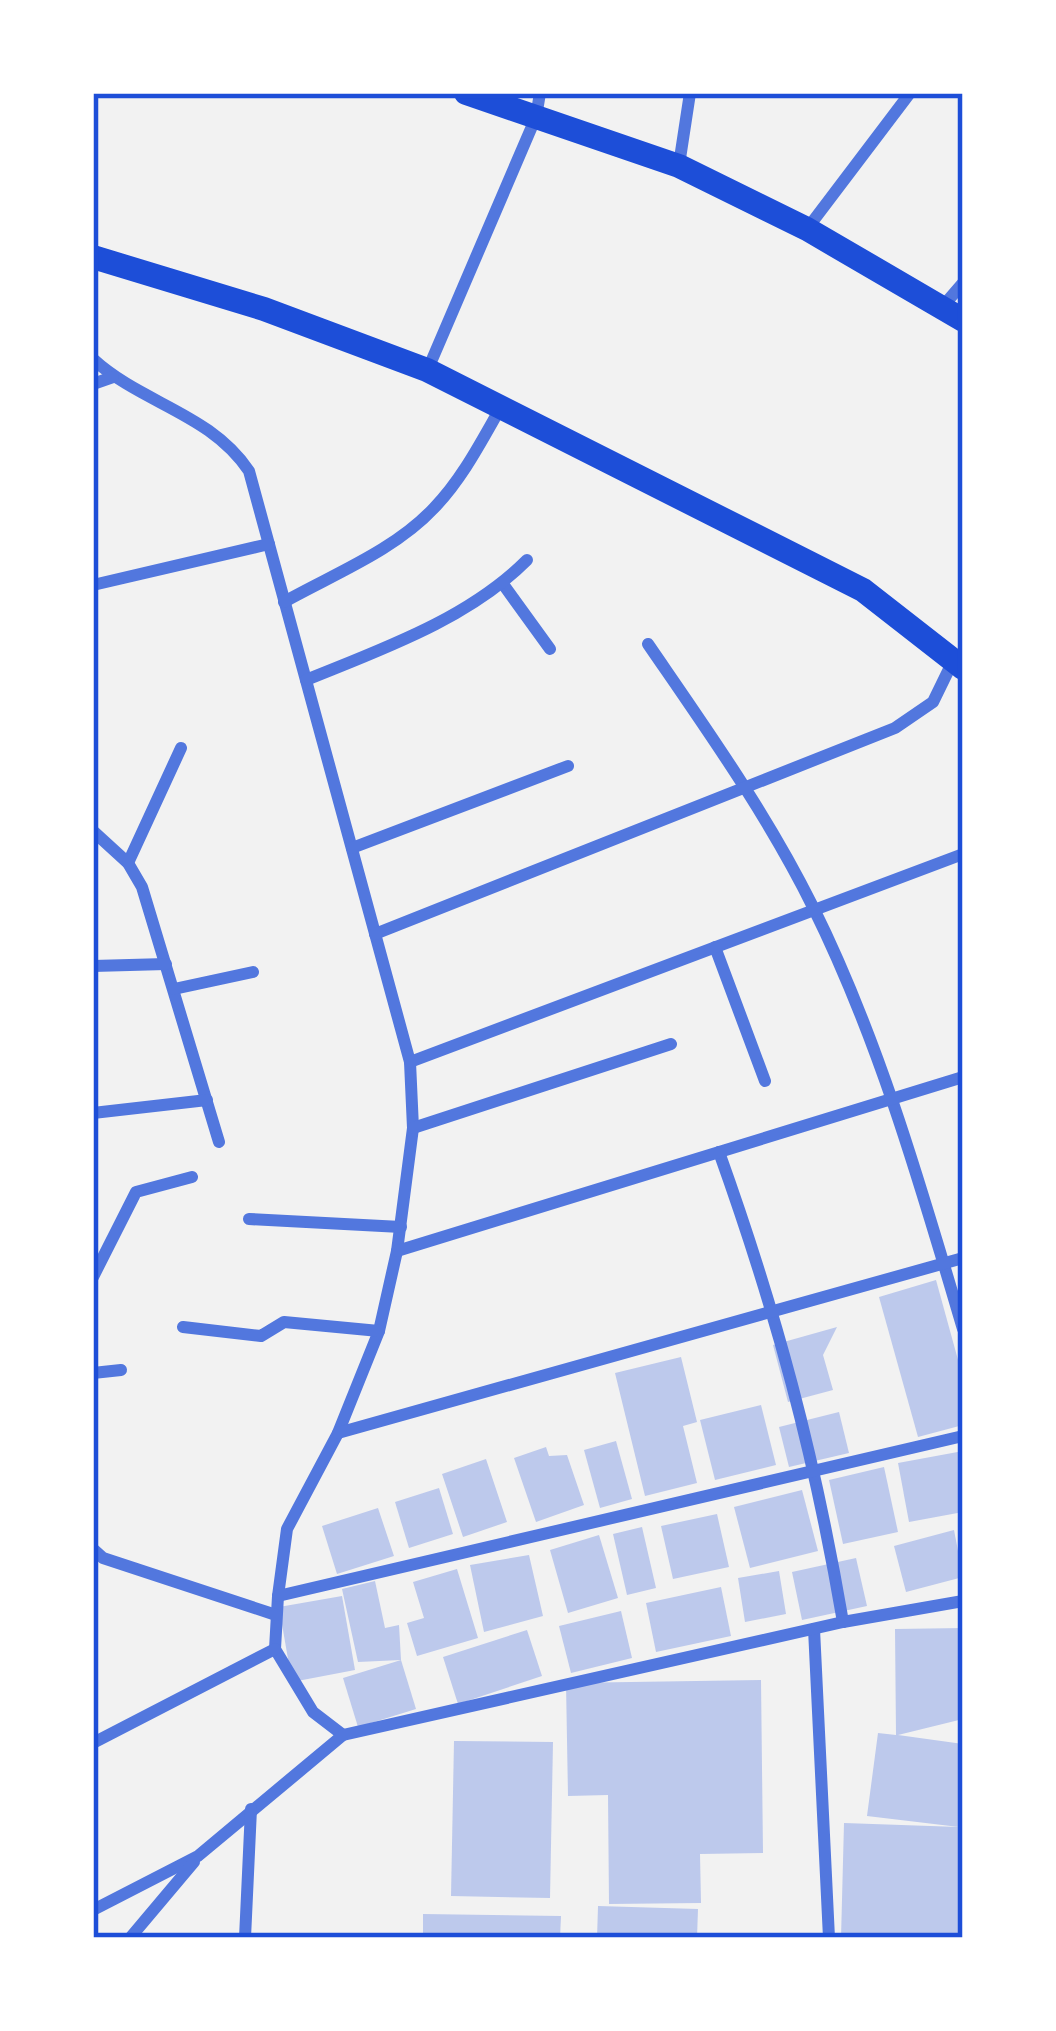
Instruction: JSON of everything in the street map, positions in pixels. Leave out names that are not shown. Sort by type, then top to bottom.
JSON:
[{"type":"main road","points":[[466,93],[538,105],[679,166],[807,229],[953,313]]},
{"type":"main road","points":[[93,257],[264,308],[428,370],[863,590],[958,664]]},
{"type":"street","points":[[679,166],[690,93]]},
{"type":"street","points":[[807,229],[910,93]]},
{"type":"street","points":[[428,370],[538,105]]},
{"type":"street","points":[[953,313],[963,284]]},
{"type":"street","points":[[93,359],[113,377],[205,424],[231,444],[249,471],[410,1062],[413,1128],[401,1227],[380,1330],[338,1433],[287,1529],[276,1615],[275,1649],[314,1712],[343,1735]]},
{"type":"street","points":[[93,384],[113,377]]},
{"type":"street","points":[[284,602],[393,542],[432,511],[460,477],[502,406]]},
{"type":"street","points":[[93,585],[269,544]]},
{"type":"street","points":[[306,680],[440,621],[503,584],[527,560]]},
{"type":"street","points":[[503,584],[550,649]]},
{"type":"street","points":[[648,644],[747,787],[814,910],[891,1100],[963,1329]]},
{"type":"street","points":[[375,934],[915,716],[958,664]]},
{"type":"street","points":[[128,863],[181,748]]},
{"type":"street","points":[[352,848],[568,766]]},
{"type":"street","points":[[93,831],[128,863],[142,886],[219,1142]]},
{"type":"street","points":[[410,1062],[963,854]]},
{"type":"street","points":[[715,947],[765,1081]]},
{"type":"street","points":[[93,966],[166,964]]},
{"type":"street","points":[[174,989],[254,972]]},
{"type":"street","points":[[413,1128],[671,1044]]},
{"type":"street","points":[[397,1251],[963,1078]]},
{"type":"street","points":[[93,1113],[207,1100]]},
{"type":"street","points":[[719,1152],[775,1308],[817,1469],[843,1622]]},
{"type":"street","points":[[93,1277],[136,1192],[192,1177]]},
{"type":"street","points":[[249,1219],[401,1227]]},
{"type":"street","points":[[338,1433],[963,1258]]},
{"type":"street","points":[[183,1327],[261,1336],[289,1322],[380,1330]]},
{"type":"street","points":[[93,1372],[121,1370]]},
{"type":"street","points":[[278,1596],[963,1436]]},
{"type":"street","points":[[93,1549],[103,1558],[276,1615]]},
{"type":"street","points":[[130,1938],[198,1856],[343,1735],[843,1622],[963,1601]]},
{"type":"street","points":[[814,1629],[829,1938]]},
{"type":"street","points":[[93,1744],[275,1649]]},
{"type":"street","points":[[245,1938],[251,1809]]},
{"type":"street","points":[[93,1910],[198,1856]]},
{"type":"building","points":[[936,1280],[963,1378],[963,1425],[918,1437],[879,1297]]},
{"type":"building","points":[[837,1327],[823,1355],[833,1390],[788,1402],[773,1345]]},
{"type":"building","points":[[681,1357],[697,1422],[683,1426],[697,1483],[645,1496],[615,1373]]},
{"type":"building","points":[[761,1405],[776,1465],[715,1480],[700,1420]]},
{"type":"building","points":[[839,1412],[849,1453],[789,1467],[779,1427]]},
{"type":"building","points":[[616,1441],[632,1499],[600,1508],[584,1450]]},
{"type":"building","points":[[546,1447],[549,1456],[567,1455],[584,1505],[536,1522],[514,1458]]},
{"type":"building","points":[[963,1451],[963,1512],[909,1522],[898,1463]]},
{"type":"building","points":[[486,1459],[507,1522],[463,1537],[442,1474]]},
{"type":"building","points":[[884,1467],[898,1532],[843,1544],[829,1480]]},
{"type":"building","points":[[439,1488],[453,1534],[409,1548],[395,1502]]},
{"type":"building","points":[[802,1490],[818,1551],[750,1568],[734,1507]]},
{"type":"building","points":[[378,1508],[394,1556],[337,1574],[322,1526]]},
{"type":"building","points":[[717,1514],[729,1567],[673,1579],[661,1526]]},
{"type":"building","points":[[642,1527],[656,1588],[627,1595],[613,1534]]},
{"type":"building","points":[[954,1530],[963,1577],[906,1592],[894,1546]]},
{"type":"building","points":[[599,1535],[618,1598],[568,1613],[550,1550]]},
{"type":"building","points":[[529,1555],[543,1616],[484,1632],[470,1565]]},
{"type":"building","points":[[856,1558],[867,1606],[802,1620],[792,1572]]},
{"type":"building","points":[[457,1569],[478,1638],[417,1656],[407,1623],[424,1618],[413,1582]]},
{"type":"building","points":[[779,1571],[786,1614],[745,1622],[738,1578]]},
{"type":"building","points":[[375,1581],[385,1628],[399,1625],[401,1660],[358,1662],[342,1589]]},
{"type":"building","points":[[721,1587],[731,1636],[656,1652],[646,1603]]},
{"type":"building","points":[[342,1596],[355,1670],[292,1682],[279,1607]]},
{"type":"building","points":[[621,1611],[632,1658],[571,1673],[559,1626]]},
{"type":"building","points":[[963,1628],[963,1719],[898,1735],[963,1744],[963,1938],[841,1938],[844,1823],[959,1827],[867,1816],[878,1733],[896,1735],[895,1629]]},
{"type":"building","points":[[527,1630],[542,1676],[458,1704],[443,1657]]},
{"type":"building","points":[[401,1660],[416,1709],[358,1727],[343,1678]]},
{"type":"building","points":[[761,1680],[763,1853],[700,1854],[701,1903],[609,1904],[608,1795],[568,1796],[566,1683]]},
{"type":"building","points":[[454,1741],[553,1742],[550,1898],[451,1896]]},
{"type":"building","points":[[598,1906],[698,1909],[697,1938],[597,1938]]},
{"type":"building","points":[[423,1914],[561,1916],[560,1938],[423,1938]]}]
